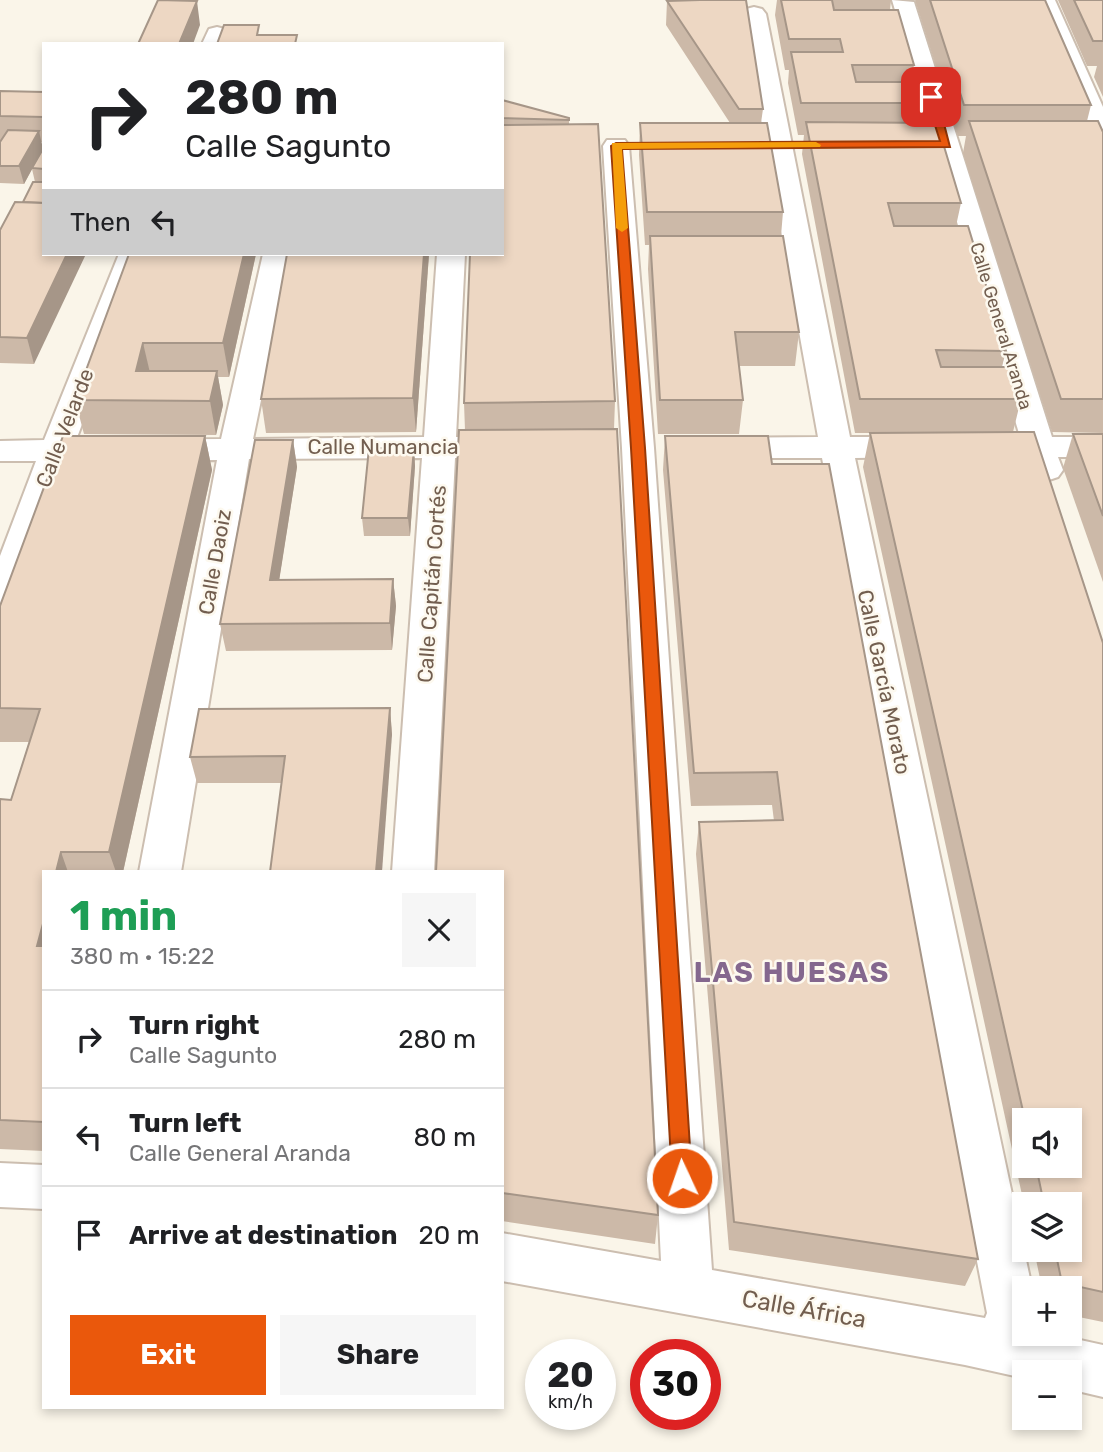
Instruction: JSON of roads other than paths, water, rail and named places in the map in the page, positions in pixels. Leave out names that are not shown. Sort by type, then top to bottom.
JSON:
[{"type":"street","points":[[1043,0],[1103,136]]},
{"type":"street","name":"Calle General Aranda","points":[[902,2],[1057,504]]},
{"type":"street","name":"Calle García Morato","points":[[754,14],[781,145],[836,447],[1012,1313],[1004,1348]]},
{"type":"street","points":[[614,146],[652,448],[688,1288]]},
{"type":"street","name":"Calle Velarde","points":[[0,603],[131,256]]},
{"type":"street","name":"Calle Daoiz","points":[[160,870],[235,448],[277,256]]},
{"type":"street","name":"Calle Capitán Cortés","points":[[413,870],[451,256]]},
{"type":"street","name":"Calle Numancia","points":[[0,451],[533,447]]},
{"type":"street","points":[[652,448],[1103,447]]},
{"type":"street","points":[[0,1185],[42,1187]]},
{"type":"street","name":"Calle África","points":[[504,1257],[688,1288],[1004,1348],[1103,1371]]},
{"type":"district","name":"LAS HUESAS","points":[[792,972]]}]
